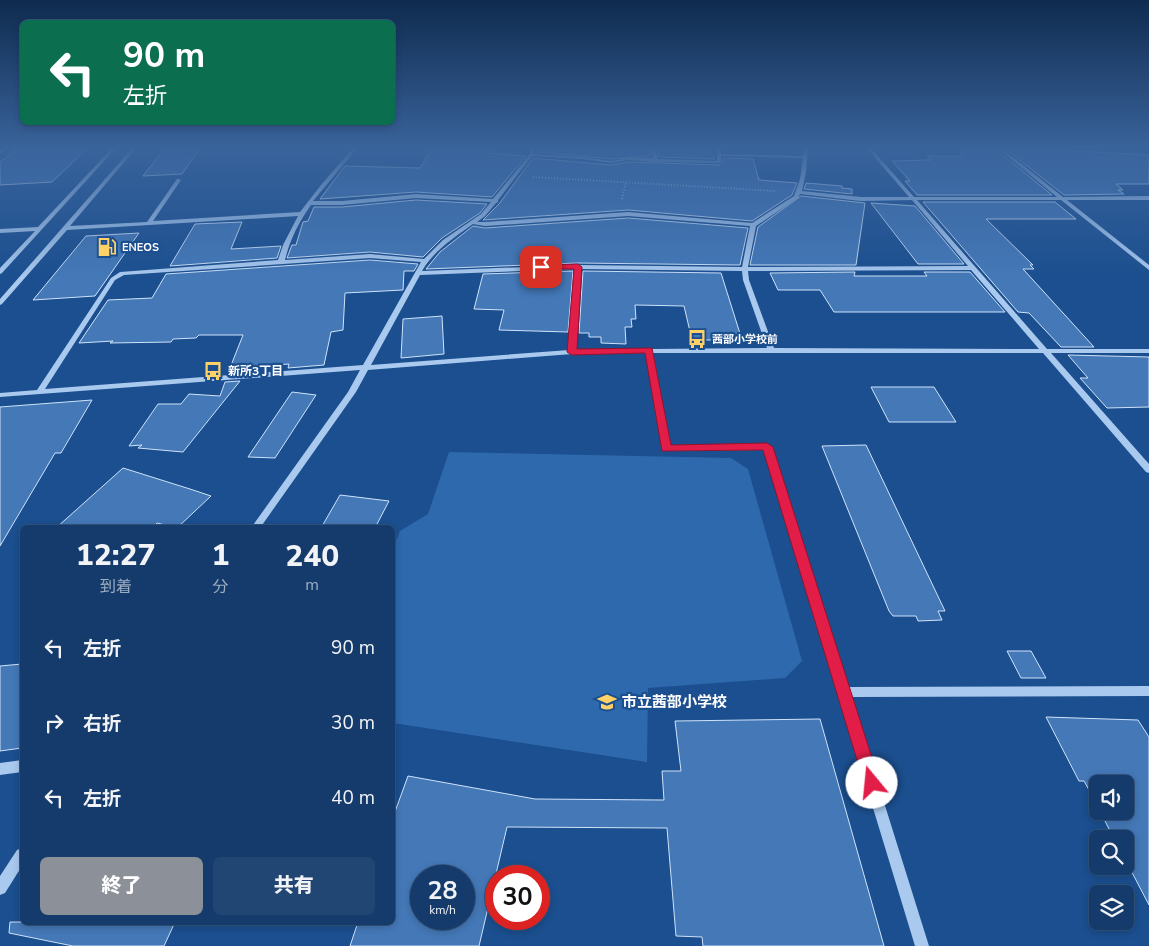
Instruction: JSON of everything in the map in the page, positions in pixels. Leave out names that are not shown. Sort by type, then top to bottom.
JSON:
[{"type":"street","points":[[0,272],[76,190]]},
{"type":"street","points":[[0,303],[98,190]]},
{"type":"street","points":[[149,223],[172,190]]},
{"type":"street","points":[[282,262],[284,249],[301,214],[320,190]]},
{"type":"street","points":[[257,525],[366,370],[425,261],[445,241],[474,223],[505,190]]},
{"type":"street","points":[[904,190],[1149,470]]},
{"type":"street","points":[[1051,190],[1149,268]]},
{"type":"street","points":[[474,223],[628,214],[753,225],[796,197],[799,192],[861,199],[1149,198]]},
{"type":"street","points":[[310,203],[342,203],[416,196],[496,201]]},
{"type":"street","points":[[66,228],[301,214]]},
{"type":"street","points":[[753,225],[746,280],[772,350]]},
{"type":"street","points":[[0,231],[40,229]]},
{"type":"street","points":[[39,392],[113,279],[122,273],[370,256],[425,261]]},
{"type":"street","points":[[418,273],[578,267],[746,269],[973,268]]},
{"type":"street","points":[[572,352],[578,267]]},
{"type":"street","points":[[0,395],[366,370],[572,352],[649,350],[1149,351]]},
{"type":"street","points":[[649,350],[666,449],[767,447],[922,946]]},
{"type":"street","points":[[844,692],[1149,691]]},
{"type":"street","points":[[0,769],[20,766]]},
{"type":"street","points":[[0,888],[20,858]]},
{"type":"path","points":[[766,190],[799,192]]},
{"type":"shaded area","points":[[449,452],[731,458],[748,469],[802,661],[785,678],[648,688],[647,762],[395,723],[395,543],[400,531],[428,514]]},
{"type":"building","points":[[327,190],[498,190],[492,197],[416,192],[320,199]]},
{"type":"building","points":[[509,190],[794,190],[792,195],[752,221],[628,210],[483,220]]},
{"type":"building","points":[[815,190],[852,190],[852,194]]},
{"type":"building","points":[[913,190],[1046,190],[1052,195],[917,195]]},
{"type":"building","points":[[1058,190],[1118,190],[1124,194],[1064,195]]},
{"type":"building","points":[[801,196],[865,203],[856,265],[750,265],[758,227]]},
{"type":"building","points":[[416,200],[487,204],[480,213],[442,238],[423,257],[370,252],[287,258],[292,245],[296,245],[303,222],[308,221],[314,207],[342,207]]},
{"type":"building","points":[[923,202],[1055,202],[1076,219],[986,219],[1033,265],[1030,265],[1034,269],[1023,269],[1094,347],[1061,347],[1029,313],[1018,312]]},
{"type":"building","points":[[871,203],[915,206],[964,264],[918,264]]},
{"type":"building","points":[[628,218],[748,228],[740,265],[578,263],[426,269],[440,252],[473,226],[485,228]]},
{"type":"building","points":[[242,222],[231,249],[281,246],[277,258],[170,266],[195,224]]},
{"type":"building","points":[[139,233],[95,296],[33,300],[86,236]]},
{"type":"building","points":[[370,260],[418,264],[414,271],[404,271],[403,290],[345,293],[343,330],[331,332],[324,365],[288,368],[289,364],[251,367],[247,372],[228,373],[243,335],[199,335],[196,338],[173,339],[171,342],[110,343],[113,341],[79,343],[108,300],[152,298],[166,274]]},
{"type":"building","points":[[573,271],[568,332],[499,330],[504,310],[474,309],[483,274]]},
{"type":"building","points":[[583,271],[721,273],[742,340],[692,340],[684,306],[635,305],[636,319],[631,319],[632,327],[625,327],[626,344],[601,343],[601,337],[589,337],[589,333],[579,333]]},
{"type":"building","points":[[855,272],[854,276],[927,276],[924,272],[970,272],[1005,312],[834,312],[820,290],[778,290],[770,273]]},
{"type":"building","points":[[442,316],[444,354],[401,358],[403,319]]},
{"type":"building","points":[[1068,355],[1149,357],[1149,407],[1107,408],[1080,378],[1088,378]]},
{"type":"building","points":[[240,381],[183,452],[138,448],[142,445],[129,446],[158,404],[181,404],[189,394],[220,396],[225,382]]},
{"type":"building","points":[[871,387],[934,387],[956,422],[889,422]]},
{"type":"building","points":[[292,392],[316,395],[275,458],[248,457]]},
{"type":"building","points":[[92,400],[61,453],[55,453],[0,546],[0,407]]},
{"type":"building","points":[[866,445],[945,611],[938,611],[942,620],[918,621],[916,616],[893,616],[889,611],[822,446]]},
{"type":"building","points":[[123,468],[211,496],[180,525],[157,523],[155,525],[59,525]]},
{"type":"building","points":[[340,495],[389,501],[377,525],[323,525]]},
{"type":"building","points":[[1007,651],[1031,651],[1046,678],[1021,678]]},
{"type":"building","points":[[20,664],[20,748],[0,751],[0,666]]},
{"type":"building","points":[[1046,717],[1138,720],[1149,737],[1149,905],[1133,875],[1134,830],[1110,830],[1104,820],[1134,820],[1134,775],[1089,775],[1089,790],[1084,781],[1079,781]]},
{"type":"building","points":[[820,719],[884,946],[703,946],[702,937],[676,936],[667,828],[507,827],[498,865],[485,865],[485,920],[479,946],[350,946],[357,925],[395,925],[395,812],[408,776],[535,799],[664,800],[662,771],[681,771],[675,721]]},
{"type":"building","points":[[10,922],[20,922],[20,925],[174,925],[164,946],[73,946],[9,933]]},
{"type":"place","name":"ENEOS","points":[[107,247]]},
{"type":"place","name":"茜部小学校前","points":[[697,339]]},
{"type":"place","name":"新所3丁目","points":[[213,371]]},
{"type":"place","name":"市立茜部小学校","points":[[607,702]]},
{"type":"route","points":[[541,267],[578,267],[577,310],[572,352],[649,350],[666,449],[767,447],[872,783]]}]
